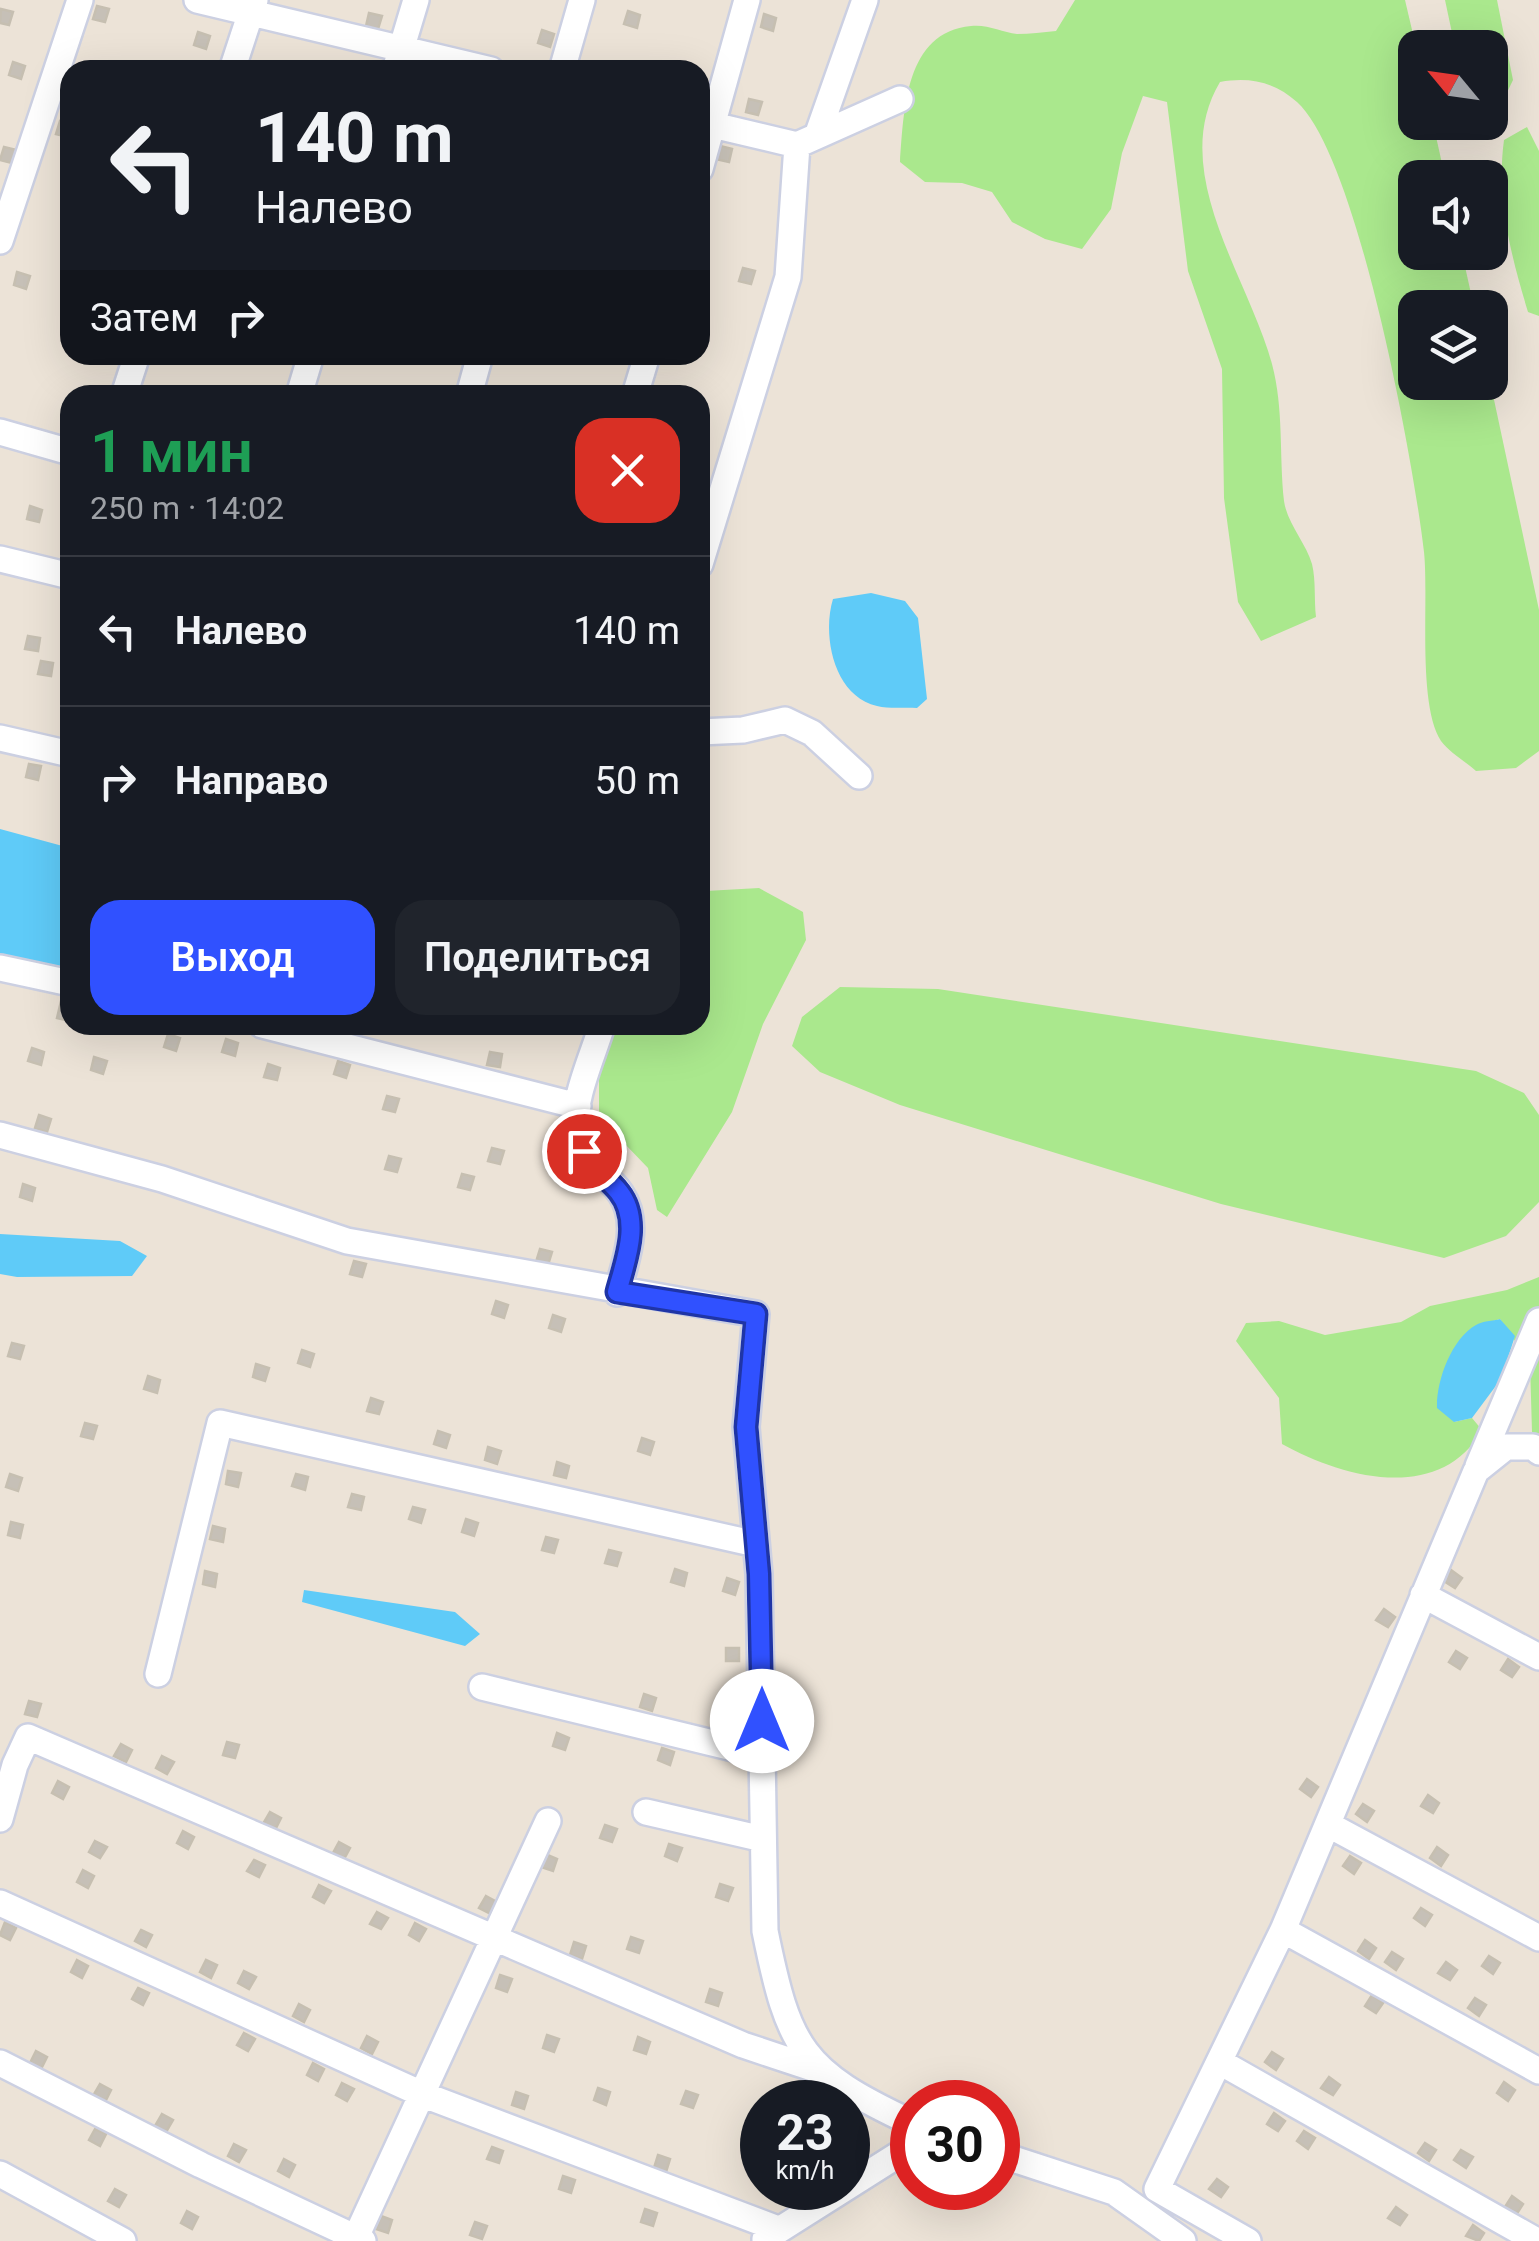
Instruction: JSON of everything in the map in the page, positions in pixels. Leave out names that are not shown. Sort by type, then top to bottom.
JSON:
[{"type":"street","points":[[60,60],[80,0]]},
{"type":"street","points":[[198,0],[253,6],[398,59],[416,0]]},
{"type":"street","points":[[565,60],[582,0]]},
{"type":"street","points":[[710,112],[748,0]]},
{"type":"street","points":[[710,531],[788,277],[807,140],[864,0]]},
{"type":"street","points":[[235,60],[253,6]]},
{"type":"street","points":[[0,241],[60,60]]},
{"type":"street","points":[[710,125],[807,140],[900,98]]},
{"type":"street","points":[[0,432],[60,449]]},
{"type":"street","points":[[0,559],[60,574]]},
{"type":"street","points":[[710,731],[786,720],[812,733],[859,776]]},
{"type":"street","points":[[0,738],[60,752]]},
{"type":"street","points":[[0,968],[60,981]]},
{"type":"street","points":[[321,1035],[578,1106]]},
{"type":"street","points":[[599,1035],[578,1106],[576,1132],[591,1169],[621,1194],[632,1233],[617,1292]]},
{"type":"street","points":[[0,1135],[162,1178],[347,1240],[617,1292],[756,1314],[746,1427],[756,1544],[765,1930],[776,1986],[798,2046],[818,2070]]},
{"type":"street","points":[[1248,2241],[1157,2189],[1330,1825],[1539,1321]]},
{"type":"street","points":[[158,1674],[220,1422],[756,1544]]},
{"type":"street","points":[[1476,1471],[1506,1447],[1534,1447],[1539,1452]]},
{"type":"street","points":[[1423,1595],[1539,1657]]},
{"type":"street","points":[[482,1687],[762,1756]]},
{"type":"street","points":[[0,1820],[14,1765],[28,1737],[743,2045],[818,2070],[890,2111]]},
{"type":"street","points":[[646,1812],[763,1839]]},
{"type":"street","points":[[0,2063],[200,2165],[360,2239],[548,1820]]},
{"type":"street","points":[[1330,1825],[1539,1938]]},
{"type":"street","points":[[0,1904],[424,2095],[770,2235],[890,2160]]},
{"type":"street","points":[[1283,1930],[1539,2071]]},
{"type":"street","points":[[1220,2062],[1537,2241]]},
{"type":"street","points":[[1020,2161],[1114,2192],[1183,2241]]},
{"type":"street","points":[[0,2174],[123,2241]]},
{"type":"green space","points":[[1075,0],[1405,0],[1412,30],[1398,30],[1398,140],[1437,140],[1441,160],[1398,160],[1398,270],[1466,270],[1470,290],[1398,290],[1398,395],[1361,245],[1320,134],[1297,102],[1260,82],[1220,82],[1206,116],[1202,151],[1207,187],[1217,223],[1272,364],[1280,415],[1284,501],[1309,556],[1314,577],[1316,617],[1261,641],[1238,602],[1224,498],[1222,369],[1188,271],[1167,102],[1143,96],[1122,153],[1111,209],[1082,249],[1045,239],[1012,222],[992,192],[962,183],[925,182],[900,162],[912,77],[933,42],[949,31],[971,26],[1017,34],[1056,31]]},
{"type":"green space","points":[[1445,0],[1497,0],[1503,30],[1451,30]]},
{"type":"green space","points":[[1508,55],[1513,80],[1508,90]]},
{"type":"green space","points":[[1527,127],[1539,151],[1539,316],[1528,312],[1508,232],[1508,160],[1502,160],[1504,140]]},
{"type":"green space","points":[[1399,400],[1494,400],[1539,610],[1539,751],[1516,768],[1476,771],[1444,745],[1434,724],[1426,677],[1424,552]]},
{"type":"green space","points":[[759,888],[803,912],[806,940],[763,1024],[732,1112],[667,1217],[657,1210],[648,1168],[599,1117],[599,1076],[608,1035],[710,1035],[710,891]]},
{"type":"green space","points":[[840,987],[938,989],[1476,1071],[1524,1093],[1539,1115],[1539,1202],[1506,1236],[1444,1258],[1221,1204],[900,1105],[820,1072],[792,1046],[802,1017]]},
{"type":"green space","points":[[1539,1277],[1539,1438],[1532,1432],[1530,1363],[1500,1319],[1469,1334],[1457,1358],[1454,1422],[1472,1418],[1482,1430],[1464,1453],[1442,1468],[1416,1476],[1361,1474],[1333,1467],[1282,1444],[1279,1398],[1236,1341],[1246,1323],[1279,1321],[1325,1335],[1401,1322],[1430,1306],[1507,1290]]},
{"type":"water","points":[[871,593],[905,601],[918,618],[927,699],[917,708],[882,707],[862,700],[850,690],[834,662],[829,629],[833,599]]},
{"type":"water","points":[[0,829],[60,845],[60,968],[0,954]]},
{"type":"water","points":[[0,1234],[120,1241],[147,1256],[132,1276],[17,1277],[0,1274]]},
{"type":"water","points":[[1500,1319],[1515,1336],[1501,1379],[1472,1418],[1454,1422],[1437,1408],[1447,1362],[1467,1332],[1478,1324]]},
{"type":"water","points":[[304,1590],[455,1612],[480,1634],[465,1646],[302,1602]]},
{"type":"building","points":[[97,6],[109,9],[105,22],[93,19]]},
{"type":"building","points":[[1,9],[13,12],[9,25],[0,23]]},
{"type":"building","points":[[628,11],[640,15],[637,28],[624,24]]},
{"type":"building","points":[[369,13],[382,16],[378,29],[366,26]]},
{"type":"building","points":[[764,14],[776,18],[773,31],[761,27]]},
{"type":"building","points":[[542,30],[554,34],[550,47],[538,43]]},
{"type":"building","points":[[198,32],[210,36],[206,49],[194,45]]},
{"type":"building","points":[[13,62],[25,66],[21,79],[9,75]]},
{"type":"building","points":[[749,99],[762,102],[758,115],[746,112]]},
{"type":"building","points":[[720,146],[732,149],[729,162],[716,159]]},
{"type":"building","points":[[4,147],[16,150],[12,163],[0,160]]},
{"type":"building","points":[[743,268],[755,271],[751,284],[739,281]]},
{"type":"building","points":[[17,272],[30,276],[26,289],[14,285]]},
{"type":"building","points":[[30,506],[42,510],[39,522],[27,519]]},
{"type":"building","points":[[28,636],[40,638],[38,651],[25,649]]},
{"type":"building","points":[[41,661],[53,663],[51,676],[38,674]]},
{"type":"building","points":[[29,764],[41,766],[38,780],[26,777]]},
{"type":"building","points":[[168,1035],[180,1038],[176,1051],[164,1047]]},
{"type":"building","points":[[226,1039],[238,1043],[235,1056],[222,1052]]},
{"type":"building","points":[[32,1048],[44,1052],[41,1065],[28,1061]]},
{"type":"building","points":[[490,1052],[502,1054],[500,1067],[487,1065]]},
{"type":"building","points":[[94,1057],[107,1061],[103,1074],[91,1070]]},
{"type":"building","points":[[338,1061],[350,1065],[346,1078],[334,1074]]},
{"type":"building","points":[[268,1064],[280,1068],[277,1080],[264,1077]]},
{"type":"building","points":[[387,1096],[399,1099],[395,1112],[383,1109]]},
{"type":"building","points":[[39,1115],[51,1119],[47,1132],[35,1128]]},
{"type":"building","points":[[492,1148],[504,1151],[500,1164],[488,1161]]},
{"type":"building","points":[[389,1156],[401,1159],[397,1172],[385,1169]]},
{"type":"building","points":[[462,1174],[474,1177],[470,1190],[458,1187]]},
{"type":"building","points":[[23,1184],[35,1188],[32,1201],[20,1197]]},
{"type":"building","points":[[540,1249],[552,1252],[548,1265],[536,1262]]},
{"type":"building","points":[[354,1261],[366,1264],[362,1277],[350,1274]]},
{"type":"building","points":[[496,1301],[508,1305],[504,1318],[492,1314]]},
{"type":"building","points":[[553,1315],[565,1319],[561,1332],[549,1328]]},
{"type":"building","points":[[12,1343],[24,1346],[20,1359],[8,1356]]},
{"type":"building","points":[[302,1350],[314,1354],[310,1367],[298,1363]]},
{"type":"building","points":[[256,1364],[269,1368],[265,1381],[253,1377]]},
{"type":"building","points":[[148,1376],[160,1380],[157,1393],[144,1389]]},
{"type":"building","points":[[371,1398],[383,1402],[379,1414],[367,1411]]},
{"type":"building","points":[[85,1423],[97,1426],[93,1439],[81,1436]]},
{"type":"building","points":[[438,1431],[450,1435],[446,1448],[434,1444]]},
{"type":"building","points":[[642,1438],[654,1442],[650,1455],[638,1451]]},
{"type":"building","points":[[488,1447],[501,1451],[497,1464],[485,1460]]},
{"type":"building","points":[[557,1462],[569,1466],[566,1478],[554,1475]]},
{"type":"building","points":[[228,1471],[241,1473],[238,1487],[226,1484]]},
{"type":"building","points":[[10,1474],[22,1478],[18,1491],[6,1487]]},
{"type":"building","points":[[296,1474],[308,1477],[305,1490],[292,1486]]},
{"type":"building","points":[[352,1494],[364,1497],[361,1510],[348,1507]]},
{"type":"building","points":[[413,1507],[425,1510],[421,1523],[409,1519]]},
{"type":"building","points":[[466,1519],[478,1523],[474,1536],[462,1532]]},
{"type":"building","points":[[11,1522],[23,1525],[20,1538],[8,1535]]},
{"type":"building","points":[[213,1526],[225,1529],[223,1542],[210,1539]]},
{"type":"building","points":[[546,1537],[558,1540],[554,1553],[542,1550]]},
{"type":"building","points":[[609,1550],[621,1553],[617,1566],[605,1563]]},
{"type":"building","points":[[675,1569],[687,1573],[684,1586],[671,1582]]},
{"type":"building","points":[[1451,1570],[1462,1578],[1455,1588],[1444,1581]]},
{"type":"building","points":[[205,1571],[217,1574],[215,1587],[203,1584]]},
{"type":"building","points":[[727,1578],[739,1582],[735,1595],[723,1591]]},
{"type":"building","points":[[1384,1609],[1395,1617],[1388,1627],[1376,1620]]},
{"type":"building","points":[[726,1648],[739,1648],[739,1661],[726,1661]]},
{"type":"building","points":[[1456,1651],[1467,1658],[1460,1669],[1449,1662]]},
{"type":"building","points":[[1508,1659],[1519,1667],[1512,1677],[1501,1670]]},
{"type":"building","points":[[644,1694],[656,1698],[652,1711],[640,1707]]},
{"type":"building","points":[[29,1701],[41,1704],[37,1717],[25,1714]]},
{"type":"building","points":[[557,1733],[569,1738],[565,1750],[553,1746]]},
{"type":"building","points":[[227,1742],[239,1745],[235,1758],[223,1755]]},
{"type":"building","points":[[121,1744],[132,1750],[126,1762],[114,1756]]},
{"type":"building","points":[[662,1748],[674,1752],[670,1765],[658,1760]]},
{"type":"building","points":[[162,1756],[174,1762],[167,1774],[156,1768]]},
{"type":"building","points":[[1307,1779],[1318,1787],[1311,1797],[1300,1789]]},
{"type":"building","points":[[58,1781],[69,1787],[63,1799],[52,1793]]},
{"type":"building","points":[[1428,1795],[1439,1803],[1433,1813],[1421,1806]]},
{"type":"building","points":[[1363,1804],[1374,1811],[1367,1822],[1356,1814]]},
{"type":"building","points":[[270,1812],[281,1818],[275,1830],[263,1824]]},
{"type":"building","points":[[605,1825],[617,1829],[612,1842],[600,1838]]},
{"type":"building","points":[[183,1831],[194,1837],[188,1849],[177,1843]]},
{"type":"building","points":[[95,1841],[107,1847],[100,1858],[89,1852]]},
{"type":"building","points":[[339,1842],[350,1848],[344,1859],[333,1853]]},
{"type":"building","points":[[669,1844],[682,1848],[677,1861],[665,1856]]},
{"type":"building","points":[[1437,1847],[1448,1855],[1441,1866],[1430,1858]]},
{"type":"building","points":[[545,1854],[557,1859],[553,1871],[541,1867]]},
{"type":"building","points":[[1350,1856],[1361,1863],[1354,1874],[1343,1866]]},
{"type":"building","points":[[254,1860],[265,1865],[259,1877],[247,1871]]},
{"type":"building","points":[[83,1870],[94,1876],[88,1888],[77,1882]]},
{"type":"building","points":[[720,1884],[733,1888],[728,1901],[716,1897]]},
{"type":"building","points":[[319,1885],[331,1891],[324,1903],[313,1897]]},
{"type":"building","points":[[486,1896],[497,1902],[491,1914],[479,1908]]},
{"type":"building","points":[[1421,1908],[1432,1915],[1425,1926],[1414,1918]]},
{"type":"building","points":[[377,1912],[388,1918],[381,1929],[370,1924]]},
{"type":"building","points":[[5,1922],[16,1928],[10,1940],[0,1935]]},
{"type":"building","points":[[415,1923],[426,1929],[419,1941],[409,1935]]},
{"type":"building","points":[[141,1930],[152,1935],[146,1947],[135,1941]]},
{"type":"building","points":[[631,1937],[643,1941],[639,1953],[627,1949]]},
{"type":"building","points":[[1365,1940],[1376,1948],[1369,1959],[1358,1951]]},
{"type":"building","points":[[574,1942],[586,1946],[582,1959],[570,1955]]},
{"type":"building","points":[[1392,1952],[1403,1959],[1396,1970],[1385,1962]]},
{"type":"building","points":[[1489,1956],[1500,1963],[1493,1974],[1482,1966]]},
{"type":"building","points":[[77,1960],[88,1966],[82,1978],[71,1972]]},
{"type":"building","points":[[206,1960],[217,1965],[211,1978],[200,1972]]},
{"type":"building","points":[[1446,1962],[1457,1970],[1450,1980],[1438,1973]]},
{"type":"building","points":[[244,1971],[256,1977],[249,1989],[238,1983]]},
{"type":"building","points":[[500,1975],[512,1979],[507,1992],[496,1988]]},
{"type":"building","points":[[138,1988],[149,1993],[143,2005],[132,1999]]},
{"type":"building","points":[[710,1989],[722,1993],[718,2006],[706,2002]]},
{"type":"building","points":[[1372,1995],[1383,2003],[1376,2013],[1365,2006]]},
{"type":"building","points":[[1475,1998],[1486,2005],[1479,2016],[1468,2008]]},
{"type":"building","points":[[299,2004],[310,2010],[304,2022],[293,2016]]},
{"type":"building","points":[[244,2033],[255,2039],[248,2051],[237,2045]]},
{"type":"building","points":[[547,2035],[559,2039],[554,2052],[543,2048]]},
{"type":"building","points":[[367,2036],[378,2042],[372,2054],[361,2048]]},
{"type":"building","points":[[638,2037],[650,2042],[646,2054],[634,2050]]},
{"type":"building","points":[[36,2051],[47,2057],[41,2069],[30,2063]]},
{"type":"building","points":[[1272,2052],[1283,2059],[1276,2070],[1265,2062]]},
{"type":"building","points":[[313,2063],[324,2069],[318,2081],[307,2075]]},
{"type":"building","points":[[1329,2077],[1340,2085],[1333,2095],[1321,2088]]},
{"type":"building","points":[[1504,2082],[1515,2090],[1508,2101],[1497,2093]]},
{"type":"building","points":[[342,2083],[354,2089],[347,2101],[336,2095]]},
{"type":"building","points":[[100,2084],[111,2090],[105,2102],[93,2096]]},
{"type":"building","points":[[598,2088],[610,2092],[606,2105],[594,2100]]},
{"type":"building","points":[[686,2091],[698,2095],[693,2108],[681,2104]]},
{"type":"building","points":[[516,2092],[528,2096],[524,2109],[512,2105]]},
{"type":"building","points":[[1274,2113],[1285,2121],[1278,2131],[1267,2124]]},
{"type":"building","points":[[162,2114],[173,2120],[166,2132],[155,2126]]},
{"type":"building","points":[[95,2129],[106,2134],[100,2146],[89,2140]]},
{"type":"building","points":[[1304,2131],[1315,2138],[1308,2149],[1297,2141]]},
{"type":"building","points":[[1425,2143],[1436,2150],[1429,2161],[1418,2153]]},
{"type":"building","points":[[234,2144],[246,2150],[239,2162],[228,2156]]},
{"type":"building","points":[[492,2147],[503,2151],[499,2163],[487,2159]]},
{"type":"building","points":[[1461,2150],[1473,2157],[1466,2168],[1454,2160]]},
{"type":"building","points":[[658,2155],[670,2159],[666,2172],[654,2168]]},
{"type":"building","points":[[284,2159],[295,2165],[289,2177],[278,2171]]},
{"type":"building","points":[[563,2176],[575,2180],[571,2193],[559,2189]]},
{"type":"building","points":[[1217,2179],[1228,2187],[1221,2197],[1209,2189]]},
{"type":"building","points":[[115,2189],[126,2195],[119,2207],[108,2201]]},
{"type":"building","points":[[1512,2196],[1523,2204],[1516,2215],[1505,2207]]},
{"type":"building","points":[[1396,2207],[1407,2215],[1400,2225],[1388,2218]]},
{"type":"building","points":[[645,2209],[657,2213],[653,2226],[641,2222]]},
{"type":"building","points":[[187,2211],[198,2217],[192,2229],[181,2223]]},
{"type":"building","points":[[381,2216],[392,2220],[388,2233],[376,2229]]},
{"type":"building","points":[[475,2222],[487,2226],[482,2239],[470,2235]]},
{"type":"building","points":[[1473,2225],[1484,2233],[1479,2241],[1466,2236]]},
{"type":"route","points":[[584,1151],[591,1169],[621,1194],[632,1233],[617,1292],[756,1314],[746,1427],[759,1574],[762,1721]]}]
